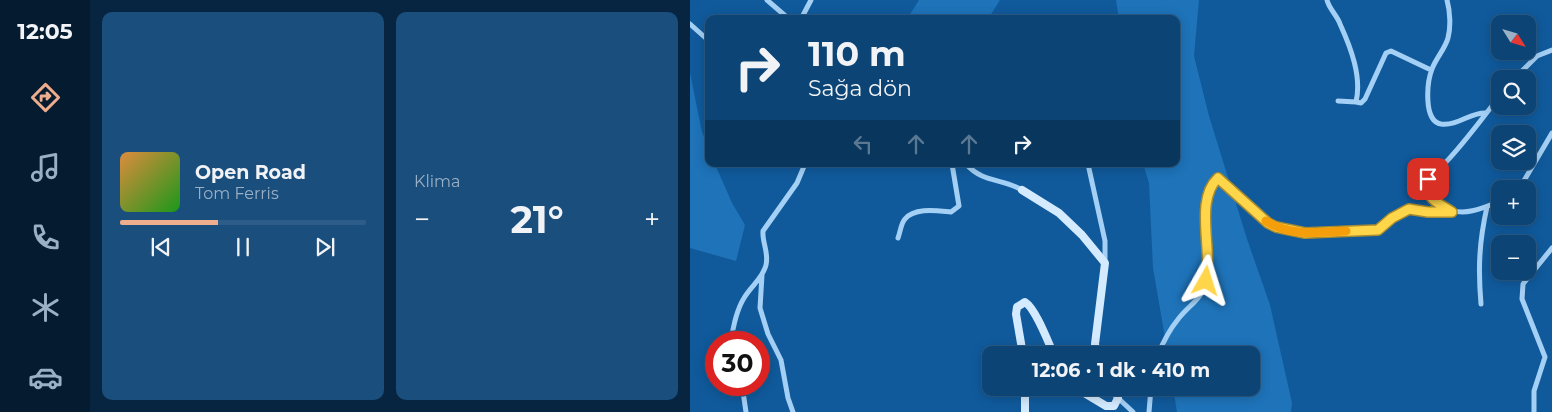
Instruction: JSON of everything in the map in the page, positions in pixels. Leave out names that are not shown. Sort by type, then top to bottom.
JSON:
[{"type":"street","points":[[767,0],[784,15]]},
{"type":"street","points":[[803,15],[810,0]]},
{"type":"street","points":[[1327,0],[1340,22],[1352,55],[1360,88],[1356,102]]},
{"type":"street","points":[[1447,0],[1450,31],[1448,40],[1431,70],[1427,101],[1431,118],[1439,124],[1455,124],[1479,113],[1486,113]]},
{"type":"street","points":[[690,24],[705,37]]},
{"type":"street","points":[[1523,70],[1537,56],[1552,50]]},
{"type":"street","points":[[1338,101],[1361,103],[1386,53],[1392,51],[1431,70]]},
{"type":"street","points":[[1452,212],[1433,200],[1427,191],[1428,179],[1455,153],[1491,107]]},
{"type":"street","points":[[1524,180],[1552,133]]},
{"type":"street","points":[[793,412],[788,398],[781,360],[768,334],[760,308],[762,275],[767,257],[763,231],[797,184],[803,167]]},
{"type":"street","points":[[898,238],[905,219],[913,214],[927,211],[951,212],[959,206],[952,167]]},
{"type":"street","points":[[970,167],[983,177],[1010,183],[1059,213],[1082,235],[1105,263]]},
{"type":"street","points":[[1089,167],[1105,241],[1105,263],[1095,346]]},
{"type":"street","points":[[1162,346],[1178,319],[1198,300],[1206,281],[1208,272],[1206,218],[1208,194],[1211,184],[1218,178],[1268,223],[1295,232],[1378,230],[1392,218],[1409,209],[1428,212],[1452,212],[1471,211],[1491,205]]},
{"type":"street","points":[[1481,304],[1478,275],[1479,248],[1487,207]]},
{"type":"street","points":[[1534,412],[1534,392],[1545,357],[1522,299],[1523,284],[1552,248]]},
{"type":"street","points":[[733,331],[736,315],[744,298],[762,275]]},
{"type":"street","points":[[1021,346],[1016,314],[1017,307],[1025,302],[1037,320],[1050,346]]},
{"type":"street","points":[[744,396],[746,412]]},
{"type":"street","points":[[1025,396],[1025,412]]},
{"type":"street","points":[[1089,396],[1106,406],[1114,406],[1118,398],[1133,412]]},
{"type":"street","points":[[1149,412],[1150,396]]},
{"type":"shaded area","points":[[919,0],[1000,0],[991,15],[910,15]]},
{"type":"shaded area","points":[[1116,0],[1199,0],[1194,56],[1209,116],[1247,239],[1270,305],[1292,403],[1291,412],[1177,412],[1174,396],[1260,396],[1260,346],[1166,346],[1153,268],[1149,183],[1144,167],[1180,167],[1180,15],[1118,15]]},
{"type":"shaded area","points":[[690,73],[705,139],[705,167],[716,167],[732,203],[745,225],[736,261],[690,248]]},
{"type":"slow traffic","points":[[1266,221],[1276,227],[1295,232],[1346,231]]},
{"type":"route","points":[[1206,281],[1209,252],[1206,233],[1208,194],[1211,184],[1218,178],[1226,183],[1268,223],[1276,227],[1305,233],[1378,230],[1392,218],[1409,209],[1438,213],[1452,212],[1433,200],[1427,191],[1428,179]]}]
